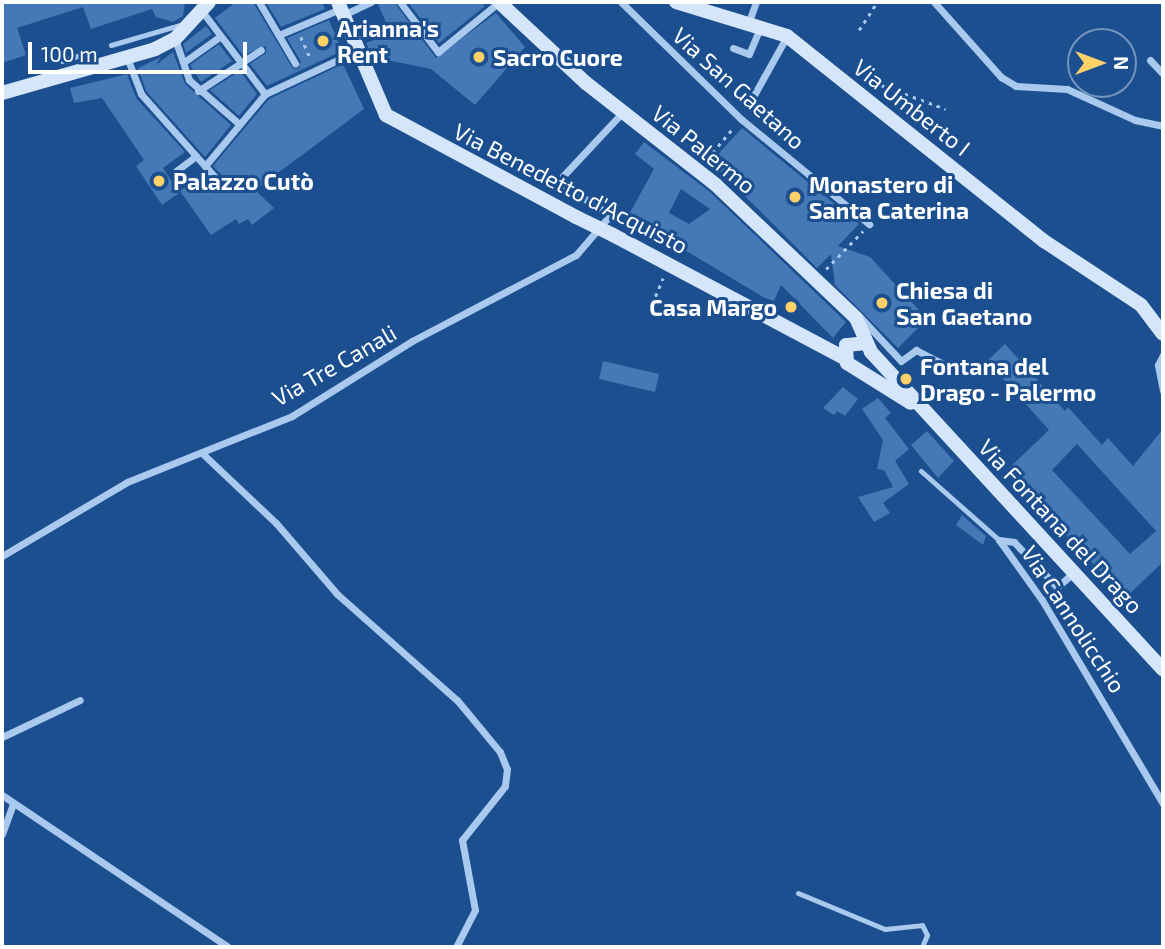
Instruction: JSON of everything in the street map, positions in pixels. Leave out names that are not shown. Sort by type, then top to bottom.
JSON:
[{"type":"street","points":[[259,2],[281,34],[295,63]]},
{"type":"street","points":[[281,34],[340,9],[371,2]]},
{"type":"street","points":[[400,2],[438,52],[499,2]]},
{"type":"street","name":"Via Palermo","points":[[499,2],[622,113],[716,185],[856,318],[869,347]]},
{"type":"street","name":"Via San Gaetano","points":[[621,2],[741,119],[869,224]]},
{"type":"street","name":"Via Umberto I","points":[[676,2],[787,36],[1044,242],[1142,305],[1163,334]]},
{"type":"street","points":[[733,48],[749,54],[756,2]]},
{"type":"street","points":[[934,2],[992,68],[1016,86],[1067,89],[1135,120],[1163,126]]},
{"type":"street","points":[[2,93],[128,60],[175,39],[201,9],[237,62],[265,94]]},
{"type":"street","name":"Via Benedetto d'Acquisto","points":[[340,9],[386,115],[844,358],[857,368]]},
{"type":"street","points":[[754,95],[787,36]]},
{"type":"street","points":[[184,62],[219,37]]},
{"type":"street","points":[[175,39],[198,91],[239,124]]},
{"type":"street","points":[[198,91],[237,62],[261,50]]},
{"type":"street","points":[[205,166],[265,94],[300,74],[357,51]]},
{"type":"street","points":[[128,60],[141,94],[223,186]]},
{"type":"street","points":[[1150,60],[1163,74]]},
{"type":"street","points":[[607,232],[610,215],[606,207],[565,186],[563,176],[622,113]]},
{"type":"street","points":[[176,171],[196,156]]},
{"type":"street","name":"Via Tre Canali","points":[[2,556],[127,482],[204,455],[292,416],[412,341],[459,321],[541,269],[576,255],[607,232]]},
{"type":"street","points":[[856,318],[901,361],[916,350],[955,370]]},
{"type":"street","points":[[844,358],[850,342],[869,347],[869,361],[857,368]]},
{"type":"street","name":"Via Fontana del Drago","points":[[869,347],[1072,574],[1163,669]]},
{"type":"street","points":[[1163,355],[1158,365],[1163,391]]},
{"type":"street","name":"Via Fontana del Drago","points":[[857,368],[928,413]]},
{"type":"street","points":[[204,455],[276,523],[337,594],[457,700],[500,752],[507,769],[505,786],[462,840],[475,910],[456,947]]},
{"type":"street","name":"Via Cannolicchio","points":[[999,540],[1014,542],[1057,587],[1072,574]]},
{"type":"street","name":"Via Cannolicchio","points":[[999,540],[1042,600],[1163,804]]},
{"type":"street","points":[[2,737],[80,700]]},
{"type":"street","points":[[2,795],[228,947]]},
{"type":"street","points":[[2,834],[13,803]]},
{"type":"lane","points":[[111,45],[175,28],[201,9]]},
{"type":"lane","points":[[62,61],[87,53]]},
{"type":"lane","points":[[921,471],[999,540]]},
{"type":"lane","points":[[799,893],[884,929],[922,925],[928,934],[922,947]]},
{"type":"path","points":[[859,30],[877,2]]},
{"type":"path","points":[[297,27],[316,69]]},
{"type":"path","points":[[857,76],[946,109]]},
{"type":"path","points":[[704,162],[741,119]]},
{"type":"path","points":[[816,279],[869,224]]},
{"type":"path","points":[[652,304],[662,280]]},
{"type":"building","points":[[2,2],[185,2],[183,16],[173,22],[156,17],[152,9],[91,29],[83,7],[17,28],[26,55],[2,63]]},
{"type":"building","points":[[236,2],[253,2],[293,69],[301,62],[287,38],[329,20],[342,51],[267,86],[250,64],[266,53],[266,46],[243,55],[215,18]]},
{"type":"building","points":[[266,2],[322,2],[325,9],[281,27]]},
{"type":"building","name":"Sacro Cuore","points":[[377,2],[394,2],[436,58],[496,13],[525,47],[475,105],[431,69],[372,57],[366,43],[391,34]]},
{"type":"building","points":[[408,2],[481,2],[485,6],[439,43]]},
{"type":"building","points":[[206,26],[212,34],[186,53],[183,44]]},
{"type":"building","points":[[219,44],[232,61],[201,82],[190,65]]},
{"type":"building","points":[[173,52],[185,84],[231,125],[205,157],[146,91],[138,68],[161,57],[156,65]]},
{"type":"building","points":[[343,64],[364,109],[255,190],[274,208],[252,225],[248,219],[239,224],[236,219],[211,235],[180,191],[204,174],[219,191],[227,191],[228,182],[213,166],[269,99]]},
{"type":"building","points":[[240,71],[257,94],[239,116],[210,90]]},
{"type":"building","points":[[127,74],[136,98],[185,152],[163,168],[179,193],[162,205],[136,166],[144,160],[102,98],[74,103],[70,88]]},
{"type":"building","points":[[742,128],[859,224],[838,246],[870,257],[927,319],[898,348],[835,285],[831,254],[817,268],[711,162]]},
{"type":"building","points":[[644,142],[710,192],[846,322],[833,338],[781,285],[774,301],[765,298],[628,216],[654,169],[635,154]],"holes":[[[681,189],[710,209],[689,224],[669,213]]]},
{"type":"building","points":[[1005,344],[1065,411],[1068,407],[1102,445],[1108,438],[1133,466],[1163,429],[1163,562],[1125,598],[1006,471],[1049,430],[987,361]],"holes":[[[1077,444],[1156,531],[1130,554],[1052,470]]]},
{"type":"building","points":[[603,361],[659,374],[655,392],[599,379]]},
{"type":"building","points":[[843,387],[858,399],[845,416],[837,411],[834,415],[823,408]]},
{"type":"building","points":[[878,398],[891,413],[885,418],[909,449],[895,461],[909,484],[883,503],[890,513],[874,522],[858,497],[893,487],[884,470],[877,469],[883,440],[862,409]]},
{"type":"building","points":[[927,431],[954,461],[938,478],[911,445]]},
{"type":"building","points":[[962,515],[986,536],[983,545],[956,525]]},
{"type":"tunnel","points":[[295,63],[299,72]]},
{"type":"place","name":"Arianna's Rent","points":[[323,41]]},
{"type":"place","name":"Sacro Cuore","points":[[479,57]]},
{"type":"place","name":"Palazzo Cutò","points":[[159,181]]},
{"type":"place","name":"Monastero di Santa Caterina","points":[[795,197]]},
{"type":"place","name":"Chiesa di San Gaetano","points":[[882,303]]},
{"type":"place","name":"Casa Margo","points":[[791,307]]},
{"type":"place","name":"Fontana del Drago - Palermo","points":[[906,379]]}]
